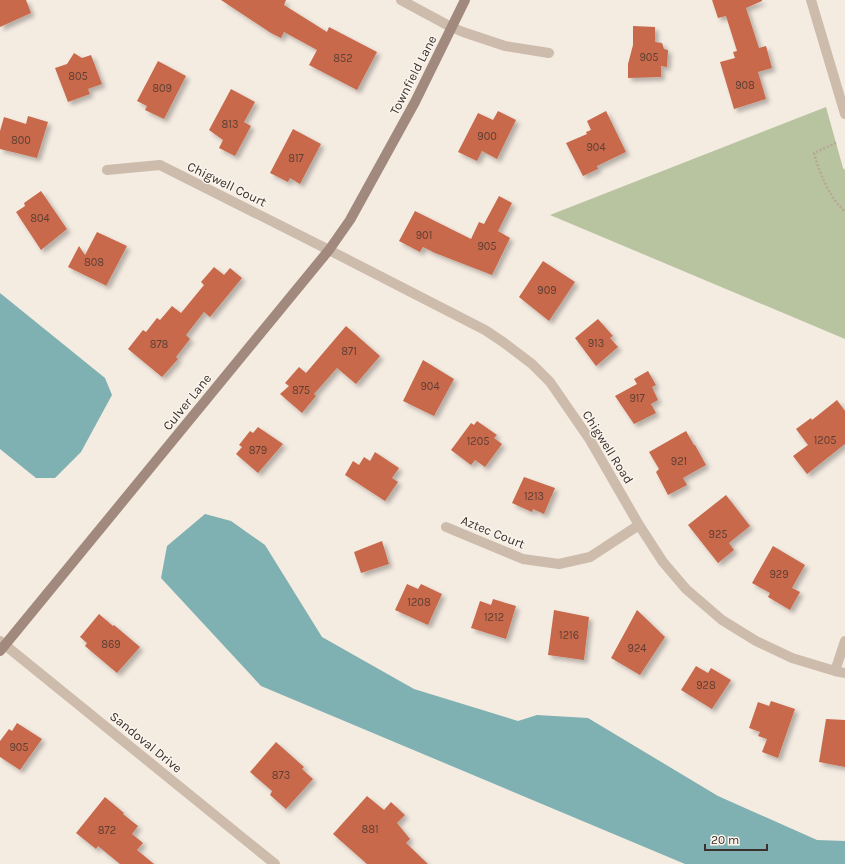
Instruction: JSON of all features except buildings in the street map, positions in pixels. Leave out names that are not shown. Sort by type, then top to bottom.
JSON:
[{"type":"street","points":[[401,0],[463,32],[505,46],[549,53]]},
{"type":"street","name":"Townfield Lane","points":[[382,162],[415,102],[465,0]]},
{"type":"street","points":[[811,0],[845,114]]},
{"type":"street","name":"Culver Lane","points":[[2,646],[329,250],[350,220],[382,162]]},
{"type":"street","name":"Chigwell Court","points":[[107,170],[160,165],[329,250]]},
{"type":"street","name":"Chigwell Road","points":[[329,250],[484,330],[532,364],[550,382],[590,440],[639,526],[663,562],[686,589],[722,620],[756,641],[792,658],[840,672]]},
{"type":"street","name":"Aztec Court","points":[[446,527],[523,559],[558,564],[590,557],[639,526]]},
{"type":"street","points":[[840,672],[845,641]]},
{"type":"street","name":"Sandoval Drive","points":[[2,646],[275,864]]},
{"type":"path","points":[[836,142],[814,154],[826,185],[839,206],[845,212]]},
{"type":"green space","points":[[826,107],[843,168],[845,170],[845,339],[550,215]]},
{"type":"water","points":[[0,293],[105,378],[112,395],[81,452],[55,478],[36,478],[0,449]]},
{"type":"water","points":[[205,514],[231,521],[265,545],[322,637],[414,689],[518,721],[537,715],[588,718],[718,796],[817,840],[845,841],[845,864],[685,864],[261,686],[161,578],[167,546]]}]
